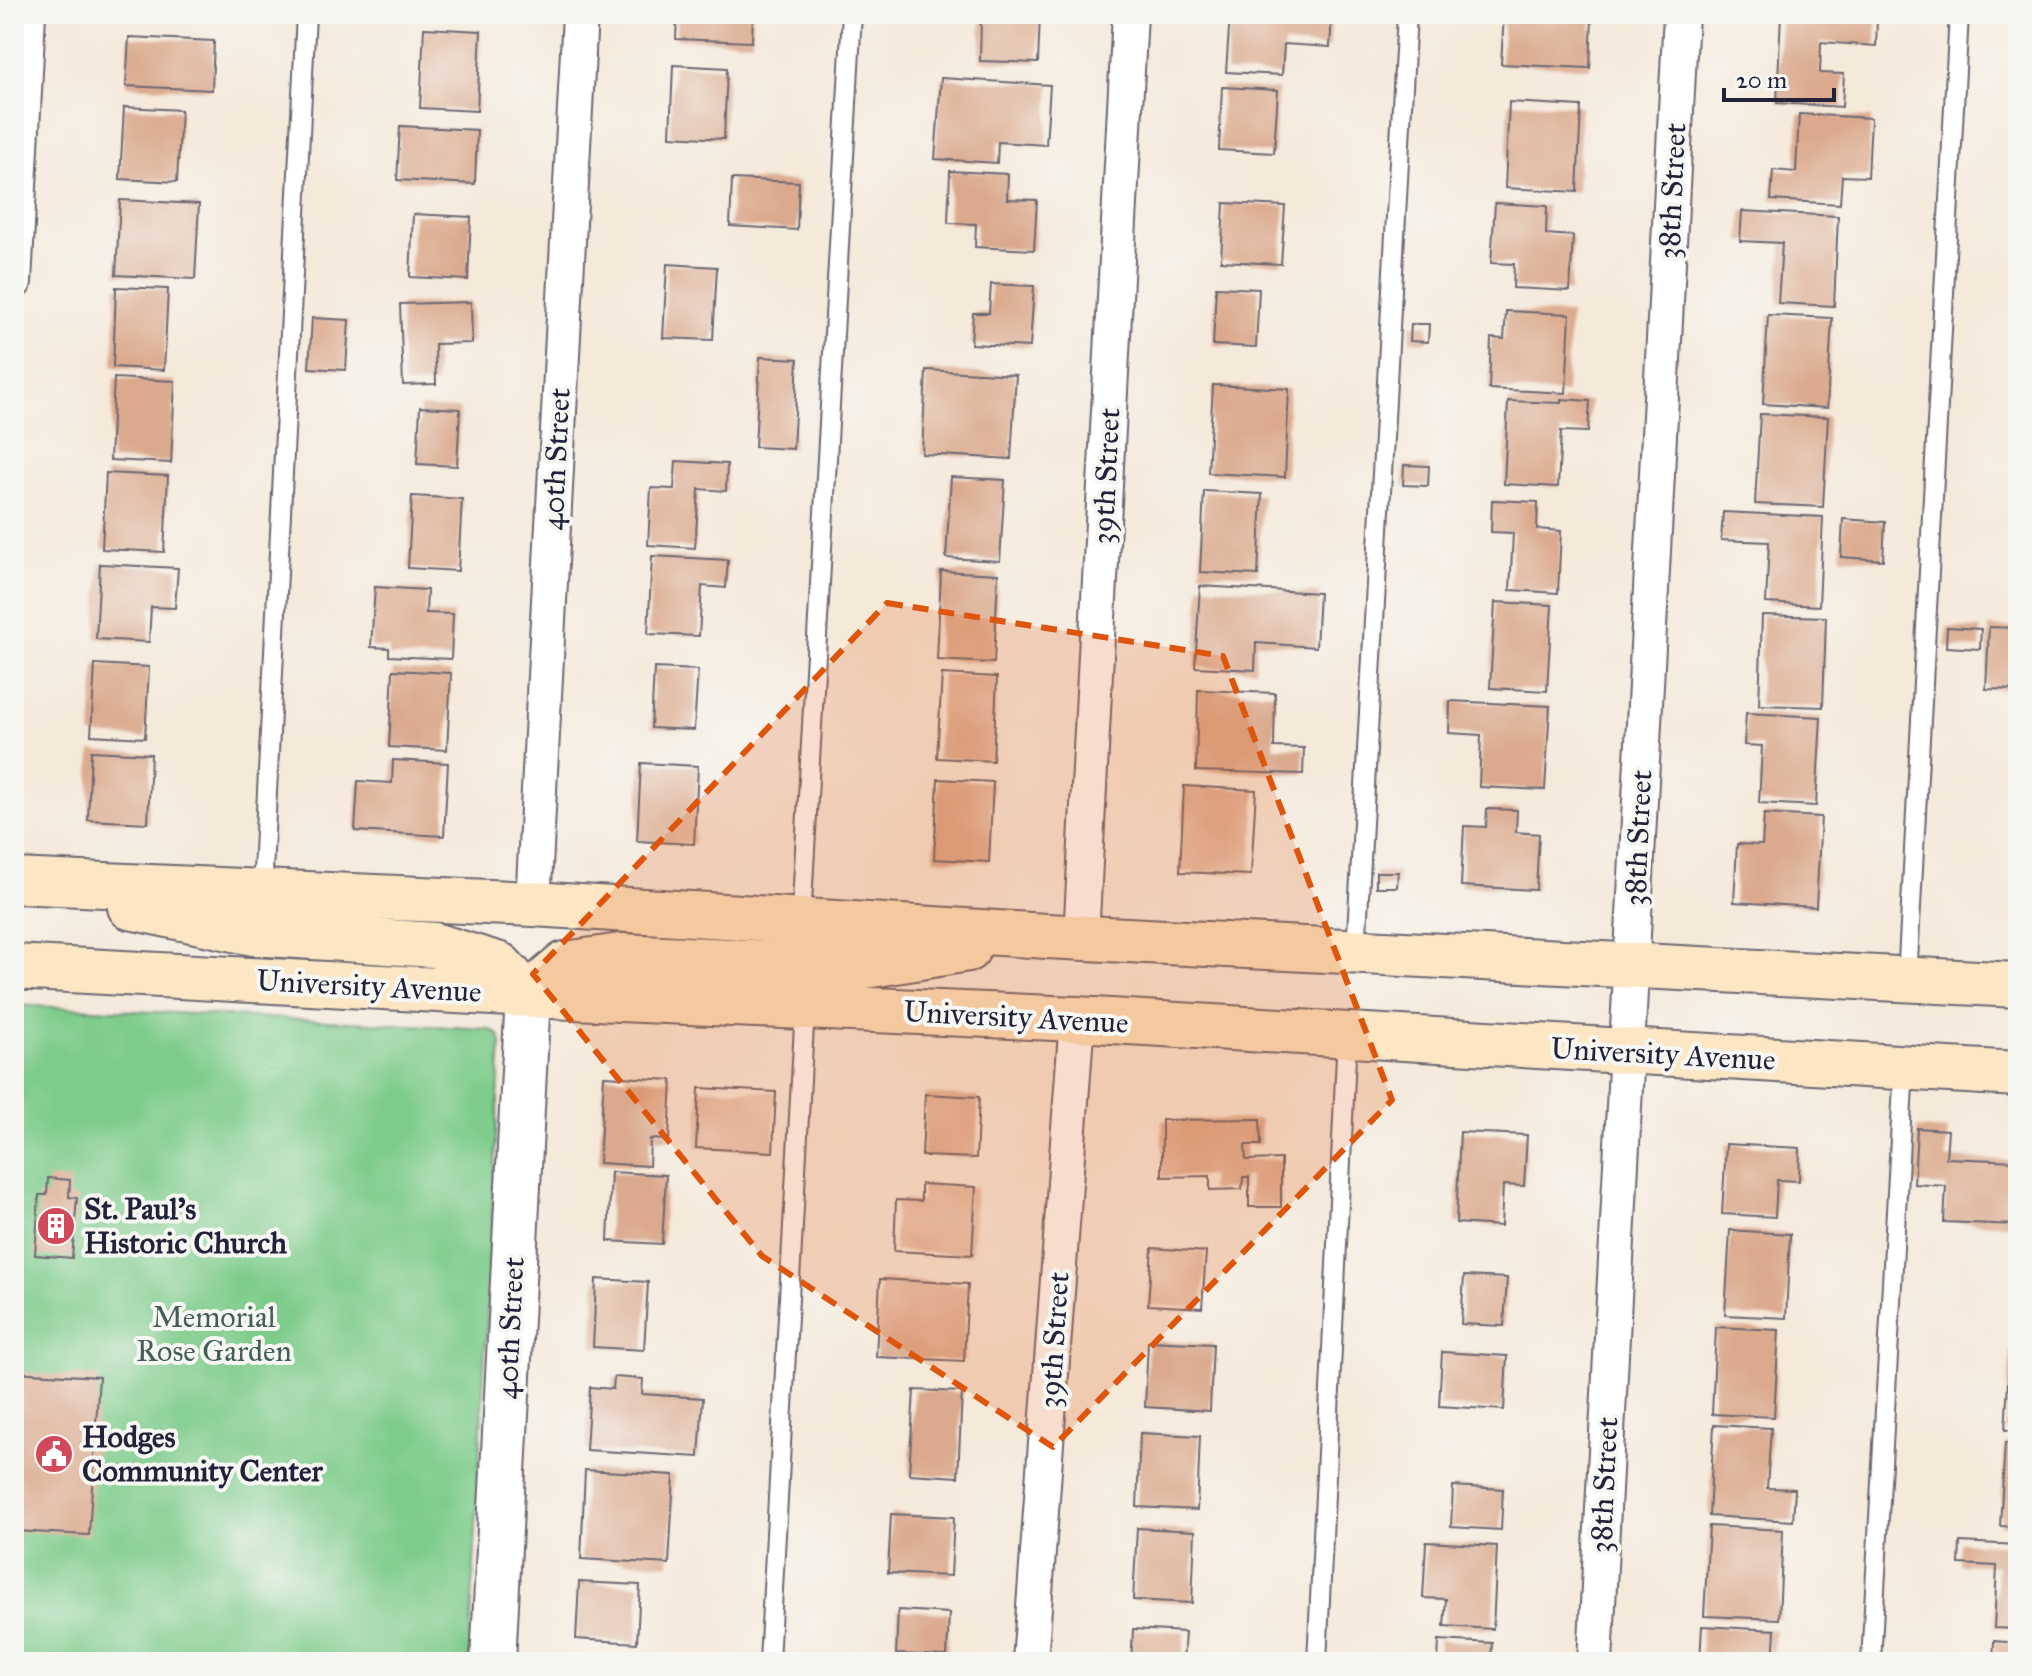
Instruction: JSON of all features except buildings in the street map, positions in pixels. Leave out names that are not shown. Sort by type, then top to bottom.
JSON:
[{"type":"main road","points":[[14,881],[533,904],[1064,937],[2018,985]]},
{"type":"main road","points":[[14,881],[253,933],[434,945],[500,965],[528,995],[565,964],[621,956],[859,967],[1064,937]]},
{"type":"main road","name":"University Avenue","points":[[14,967],[528,995],[1077,1019],[2018,1074]]},
{"type":"street","points":[[14,282],[28,14]]},
{"type":"street","name":"40th Street","points":[[533,904],[580,14]]},
{"type":"street","name":"39th Street","points":[[1064,937],[1130,14]]},
{"type":"street","name":"38th Street","points":[[1595,1662],[1681,14]]},
{"type":"street","name":"40th Street","points":[[493,1662],[528,995]]},
{"type":"street","name":"39th Street","points":[[1030,1662],[1077,1019]]},
{"type":"lane","points":[[262,892],[306,14]]},
{"type":"lane","points":[[801,921],[852,14]]},
{"type":"lane","points":[[1356,952],[1407,14]]},
{"type":"lane","points":[[1907,980],[1959,14]]},
{"type":"lane","points":[[769,1662],[805,1007]]},
{"type":"lane","points":[[1317,1662],[1347,1035]]},
{"type":"lane","points":[[1871,1662],[1904,1067]]},
{"type":"highlighted area","points":[[887,603],[1223,656],[1392,1100],[1053,1447],[762,1256],[533,974]]},
{"type":"green space","name":"Memorial Rose Garden","points":[[14,1005],[489,1029],[499,1035],[469,1662],[14,1662]]},
{"type":"place","name":"St. Paul's Historic Church","points":[[56,1226]]},
{"type":"place","name":"Hodges Community Center","points":[[54,1454]]}]
